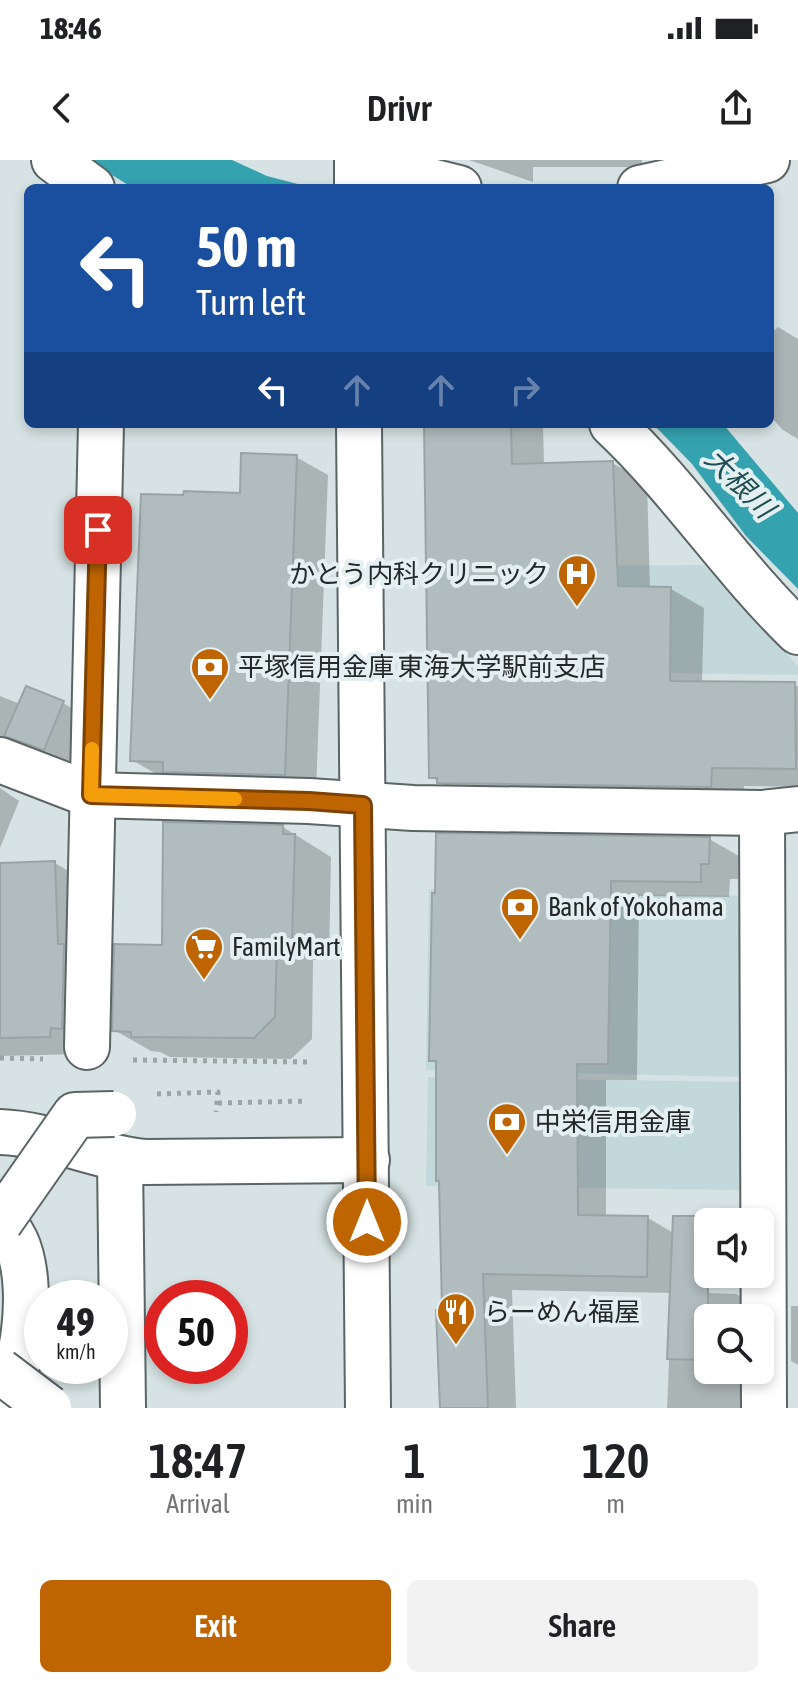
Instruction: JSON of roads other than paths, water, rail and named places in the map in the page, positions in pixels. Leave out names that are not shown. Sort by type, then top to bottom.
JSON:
[{"type":"street","points":[[54,160],[87,184]]},
{"type":"street","points":[[658,184],[767,160]]},
{"type":"street","points":[[357,173],[432,184]]},
{"type":"street","points":[[85,1055],[101,428]]},
{"type":"street","points":[[359,428],[368,1408]]},
{"type":"street","points":[[616,428],[645,455],[760,595],[798,632]]},
{"type":"street","points":[[0,760],[91,795],[309,801],[413,808],[780,811],[764,1408]]},
{"type":"street","points":[[0,1400],[16,1369],[25,1333],[26,1290],[21,1257],[9,1227],[0,1222],[88,1108]]},
{"type":"street","points":[[0,1132],[30,1133],[120,1160],[367,1160]]},
{"type":"street","points":[[120,1160],[123,1408]]},
{"type":"street","points":[[0,1371],[49,1408]]},
{"type":"water","points":[[88,160],[232,160],[267,176],[298,184],[127,184]]},
{"type":"water","name":"大根川","points":[[657,428],[726,428],[798,513],[798,589],[746,536],[692,464]]},
{"type":"place","name":"かとう内科クリニック","points":[[577,608]]},
{"type":"place","name":"平塚信用金庫 東海大学駅前支店","points":[[210,701]]},
{"type":"place","name":"Bank of Yokohama","points":[[520,941]]},
{"type":"place","name":"FamilyMart","points":[[204,981]]},
{"type":"place","name":"中栄信用金庫","points":[[507,1156]]},
{"type":"place","name":"らーめん福屋","points":[[456,1346]]}]
